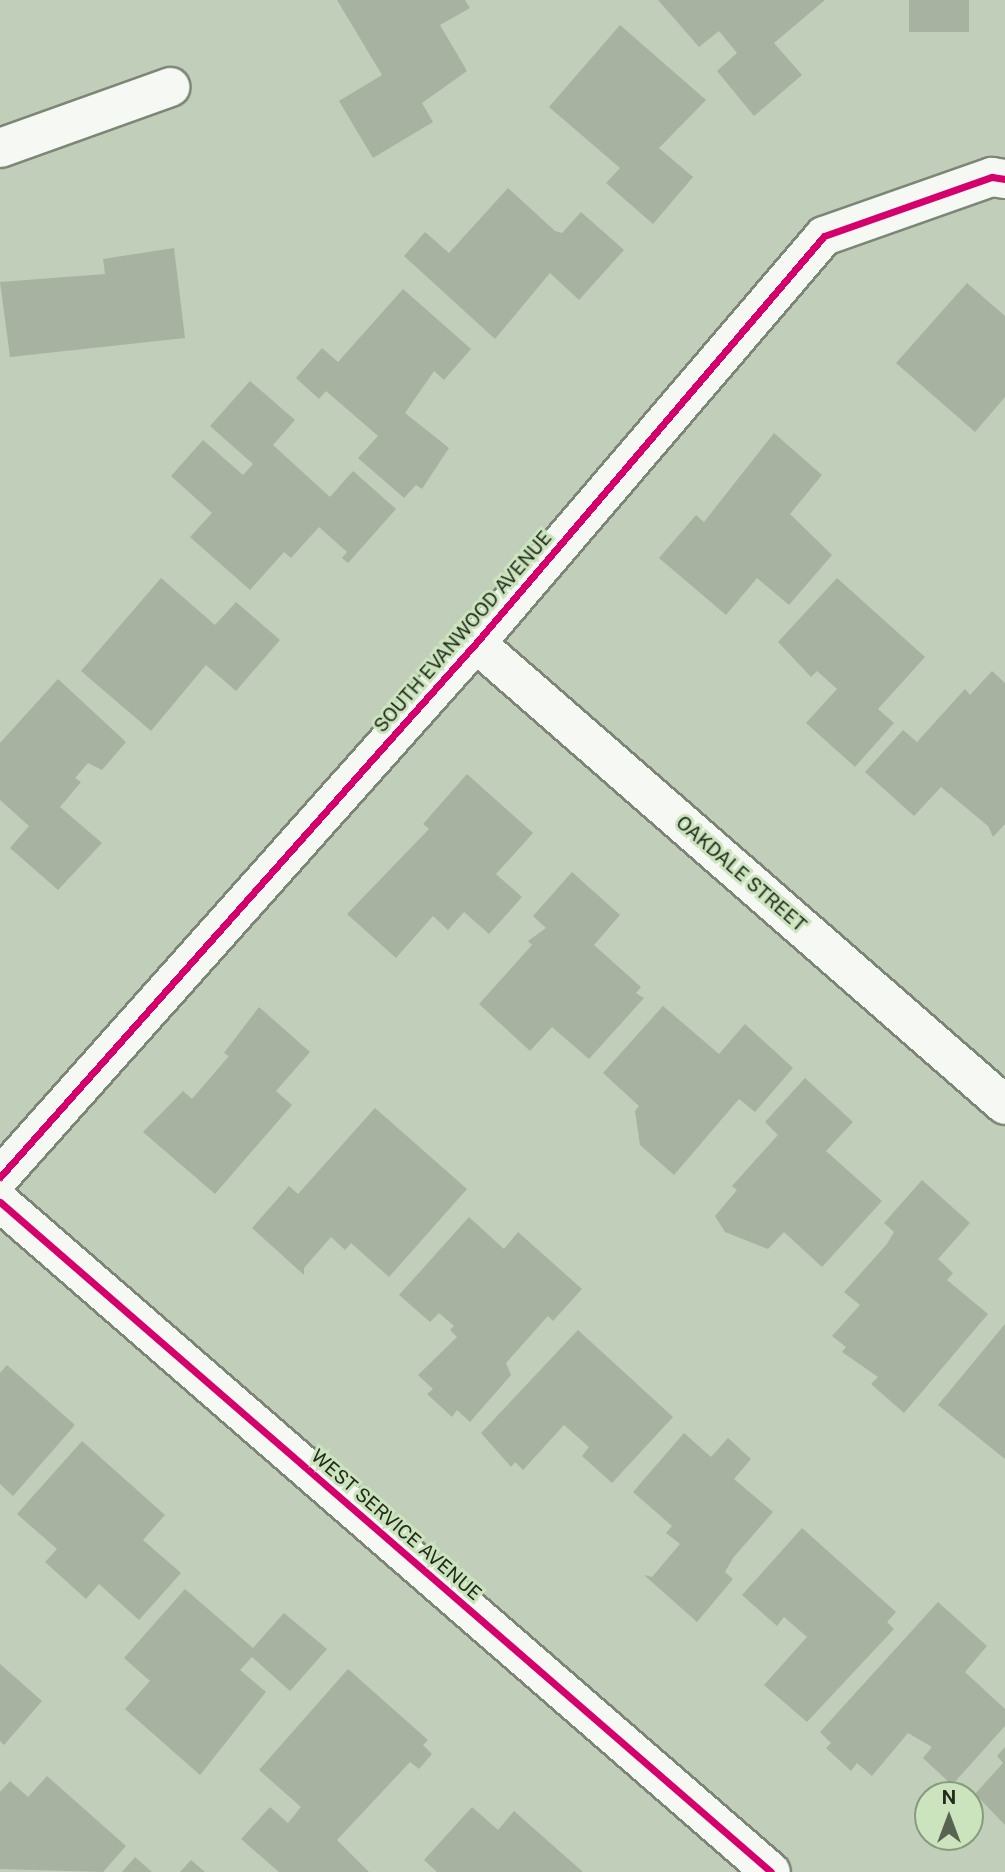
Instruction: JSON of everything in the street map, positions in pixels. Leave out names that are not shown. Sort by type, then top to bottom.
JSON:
[{"type":"street","points":[[0,148],[170,87]]},
{"type":"street","name":"SOUTH EVANWOOD AVENUE","points":[[0,1177],[476,643],[824,236],[999,178]]},
{"type":"street","name":"OAKDALE STREET","points":[[476,643],[1005,1105]]},
{"type":"street","name":"WEST SERVICE AVENUE","points":[[0,1202],[771,1872]]},
{"type":"building","points":[[337,0],[465,0],[470,8],[440,25],[467,71],[422,103],[433,122],[373,158],[339,101],[382,75]]},
{"type":"building","points":[[658,0],[825,0],[774,43],[802,75],[754,116],[717,71],[737,53],[719,31],[699,47]]},
{"type":"building","points":[[909,0],[969,0],[969,32],[909,32]]},
{"type":"building","points":[[620,25],[706,100],[659,148],[693,177],[653,224],[606,183],[620,168],[549,107]]},
{"type":"building","points":[[508,188],[555,231],[562,233],[581,212],[624,250],[579,300],[550,273],[495,339],[404,256],[425,232],[449,253]]},
{"type":"building","points":[[174,248],[185,338],[10,357],[0,282],[105,274],[103,259]]},
{"type":"building","points":[[967,283],[1005,316],[1005,397],[975,432],[896,363]]},
{"type":"building","points":[[403,289],[471,349],[444,380],[434,371],[405,413],[449,448],[422,489],[416,485],[404,498],[358,458],[378,436],[326,391],[319,399],[296,378],[322,348],[338,362]]},
{"type":"building","points":[[250,381],[295,420],[273,445],[330,497],[353,471],[396,509],[348,563],[342,558],[347,552],[319,527],[291,558],[284,552],[250,590],[190,537],[212,513],[171,476],[203,440],[243,475],[253,464],[210,426]]},
{"type":"building","points":[[774,433],[822,475],[790,514],[832,555],[789,605],[757,578],[726,615],[659,558],[696,515],[704,522]]},
{"type":"building","points":[[161,578],[215,625],[236,602],[280,640],[236,691],[206,665],[151,731],[81,671]]},
{"type":"building","points":[[837,578],[925,657],[878,709],[894,723],[855,767],[806,723],[837,689],[817,671],[811,677],[778,642]]},
{"type":"building","points":[[992,671],[1005,683],[1005,824],[993,837],[988,826],[941,787],[914,816],[865,772],[903,730],[917,742],[965,689],[970,695]]},
{"type":"building","points":[[58,679],[126,742],[102,770],[88,763],[75,778],[81,782],[60,807],[102,843],[58,890],[10,848],[29,826],[0,800],[0,743]]},
{"type":"building","points":[[467,774],[533,833],[496,874],[522,897],[489,934],[464,912],[448,930],[433,916],[396,958],[347,914],[429,829],[423,824]]},
{"type":"building","points":[[572,872],[620,915],[594,945],[641,987],[636,993],[644,998],[589,1059],[552,1027],[530,1051],[479,1004],[532,945],[528,941],[546,928],[533,916]]},
{"type":"building","points":[[663,1006],[719,1054],[745,1024],[793,1068],[755,1112],[739,1099],[674,1175],[640,1145],[635,1111],[639,1106],[603,1073]]},
{"type":"building","points":[[259,1007],[310,1052],[276,1091],[292,1105],[215,1194],[143,1132],[183,1091],[192,1099],[229,1056],[224,1053]]},
{"type":"building","points":[[805,1078],[853,1122],[826,1151],[882,1201],[822,1267],[784,1232],[768,1249],[725,1232],[715,1216],[737,1190],[732,1186],[778,1135],[765,1122]]},
{"type":"building","points":[[375,1108],[467,1189],[389,1277],[351,1243],[345,1250],[331,1237],[304,1268],[304,1275],[252,1228],[289,1186],[298,1194]]},
{"type":"building","points":[[922,1180],[970,1223],[938,1259],[953,1273],[947,1280],[988,1314],[904,1413],[871,1384],[878,1377],[842,1352],[846,1347],[832,1336],[860,1305],[844,1292],[887,1244],[894,1232],[884,1223]]},
{"type":"building","points":[[469,1217],[504,1249],[518,1232],[582,1289],[553,1321],[548,1316],[506,1363],[511,1375],[470,1422],[457,1410],[452,1417],[427,1394],[433,1389],[418,1375],[457,1337],[450,1330],[454,1326],[439,1313],[430,1322],[399,1295]]},
{"type":"building","points":[[1005,1324],[1005,1459],[938,1405]]},
{"type":"building","points":[[578,1330],[673,1417],[612,1483],[582,1456],[589,1447],[564,1425],[523,1470],[515,1462],[511,1467],[481,1433]]},
{"type":"building","points":[[7,1365],[75,1425],[13,1496],[0,1484],[0,1373]]},
{"type":"building","points":[[684,1433],[711,1457],[728,1438],[751,1459],[734,1479],[773,1512],[733,1558],[725,1572],[733,1579],[697,1622],[644,1575],[652,1577],[680,1544],[666,1533],[672,1526],[633,1492]]},
{"type":"building","points":[[82,1441],[165,1515],[143,1540],[181,1573],[139,1620],[99,1584],[86,1599],[45,1562],[57,1549],[17,1514]]},
{"type":"building","points":[[802,1528],[896,1612],[887,1622],[894,1629],[807,1722],[764,1685],[807,1637],[784,1617],[777,1626],[742,1595]]},
{"type":"building","points":[[185,1589],[253,1648],[284,1613],[327,1649],[290,1691],[252,1657],[240,1670],[266,1692],[200,1775],[125,1709],[150,1681],[124,1658]]},
{"type":"building","points":[[938,1602],[987,1646],[965,1672],[1005,1709],[1005,1726],[956,1781],[948,1781],[923,1758],[932,1747],[908,1733],[872,1776],[857,1763],[851,1771],[826,1748],[831,1743],[820,1732]]},
{"type":"building","points":[[0,1664],[42,1701],[4,1745],[0,1741]]},
{"type":"building","points":[[348,1669],[428,1740],[423,1745],[432,1754],[419,1769],[410,1762],[337,1840],[369,1872],[279,1872],[241,1839],[270,1807],[288,1823],[301,1807],[259,1770]]},
{"type":"building","points":[[1005,1747],[1005,1825],[984,1803],[984,1784],[1003,1763],[997,1756]]},
{"type":"building","points":[[47,1776],[126,1846],[103,1872],[0,1869],[0,1792],[10,1781],[28,1797]]},
{"type":"building","points":[[472,1807],[498,1830],[514,1811],[583,1872],[437,1872],[424,1860]]},
{"type":"building","points":[[135,1857],[152,1872],[122,1872]]},
{"type":"building","points":[[191,1860],[205,1872],[180,1872]]},
{"type":"cycle path","points":[[0,1177],[476,643],[824,236],[992,177],[1005,179]]},
{"type":"cycle path","points":[[0,1202],[771,1872]]}]
